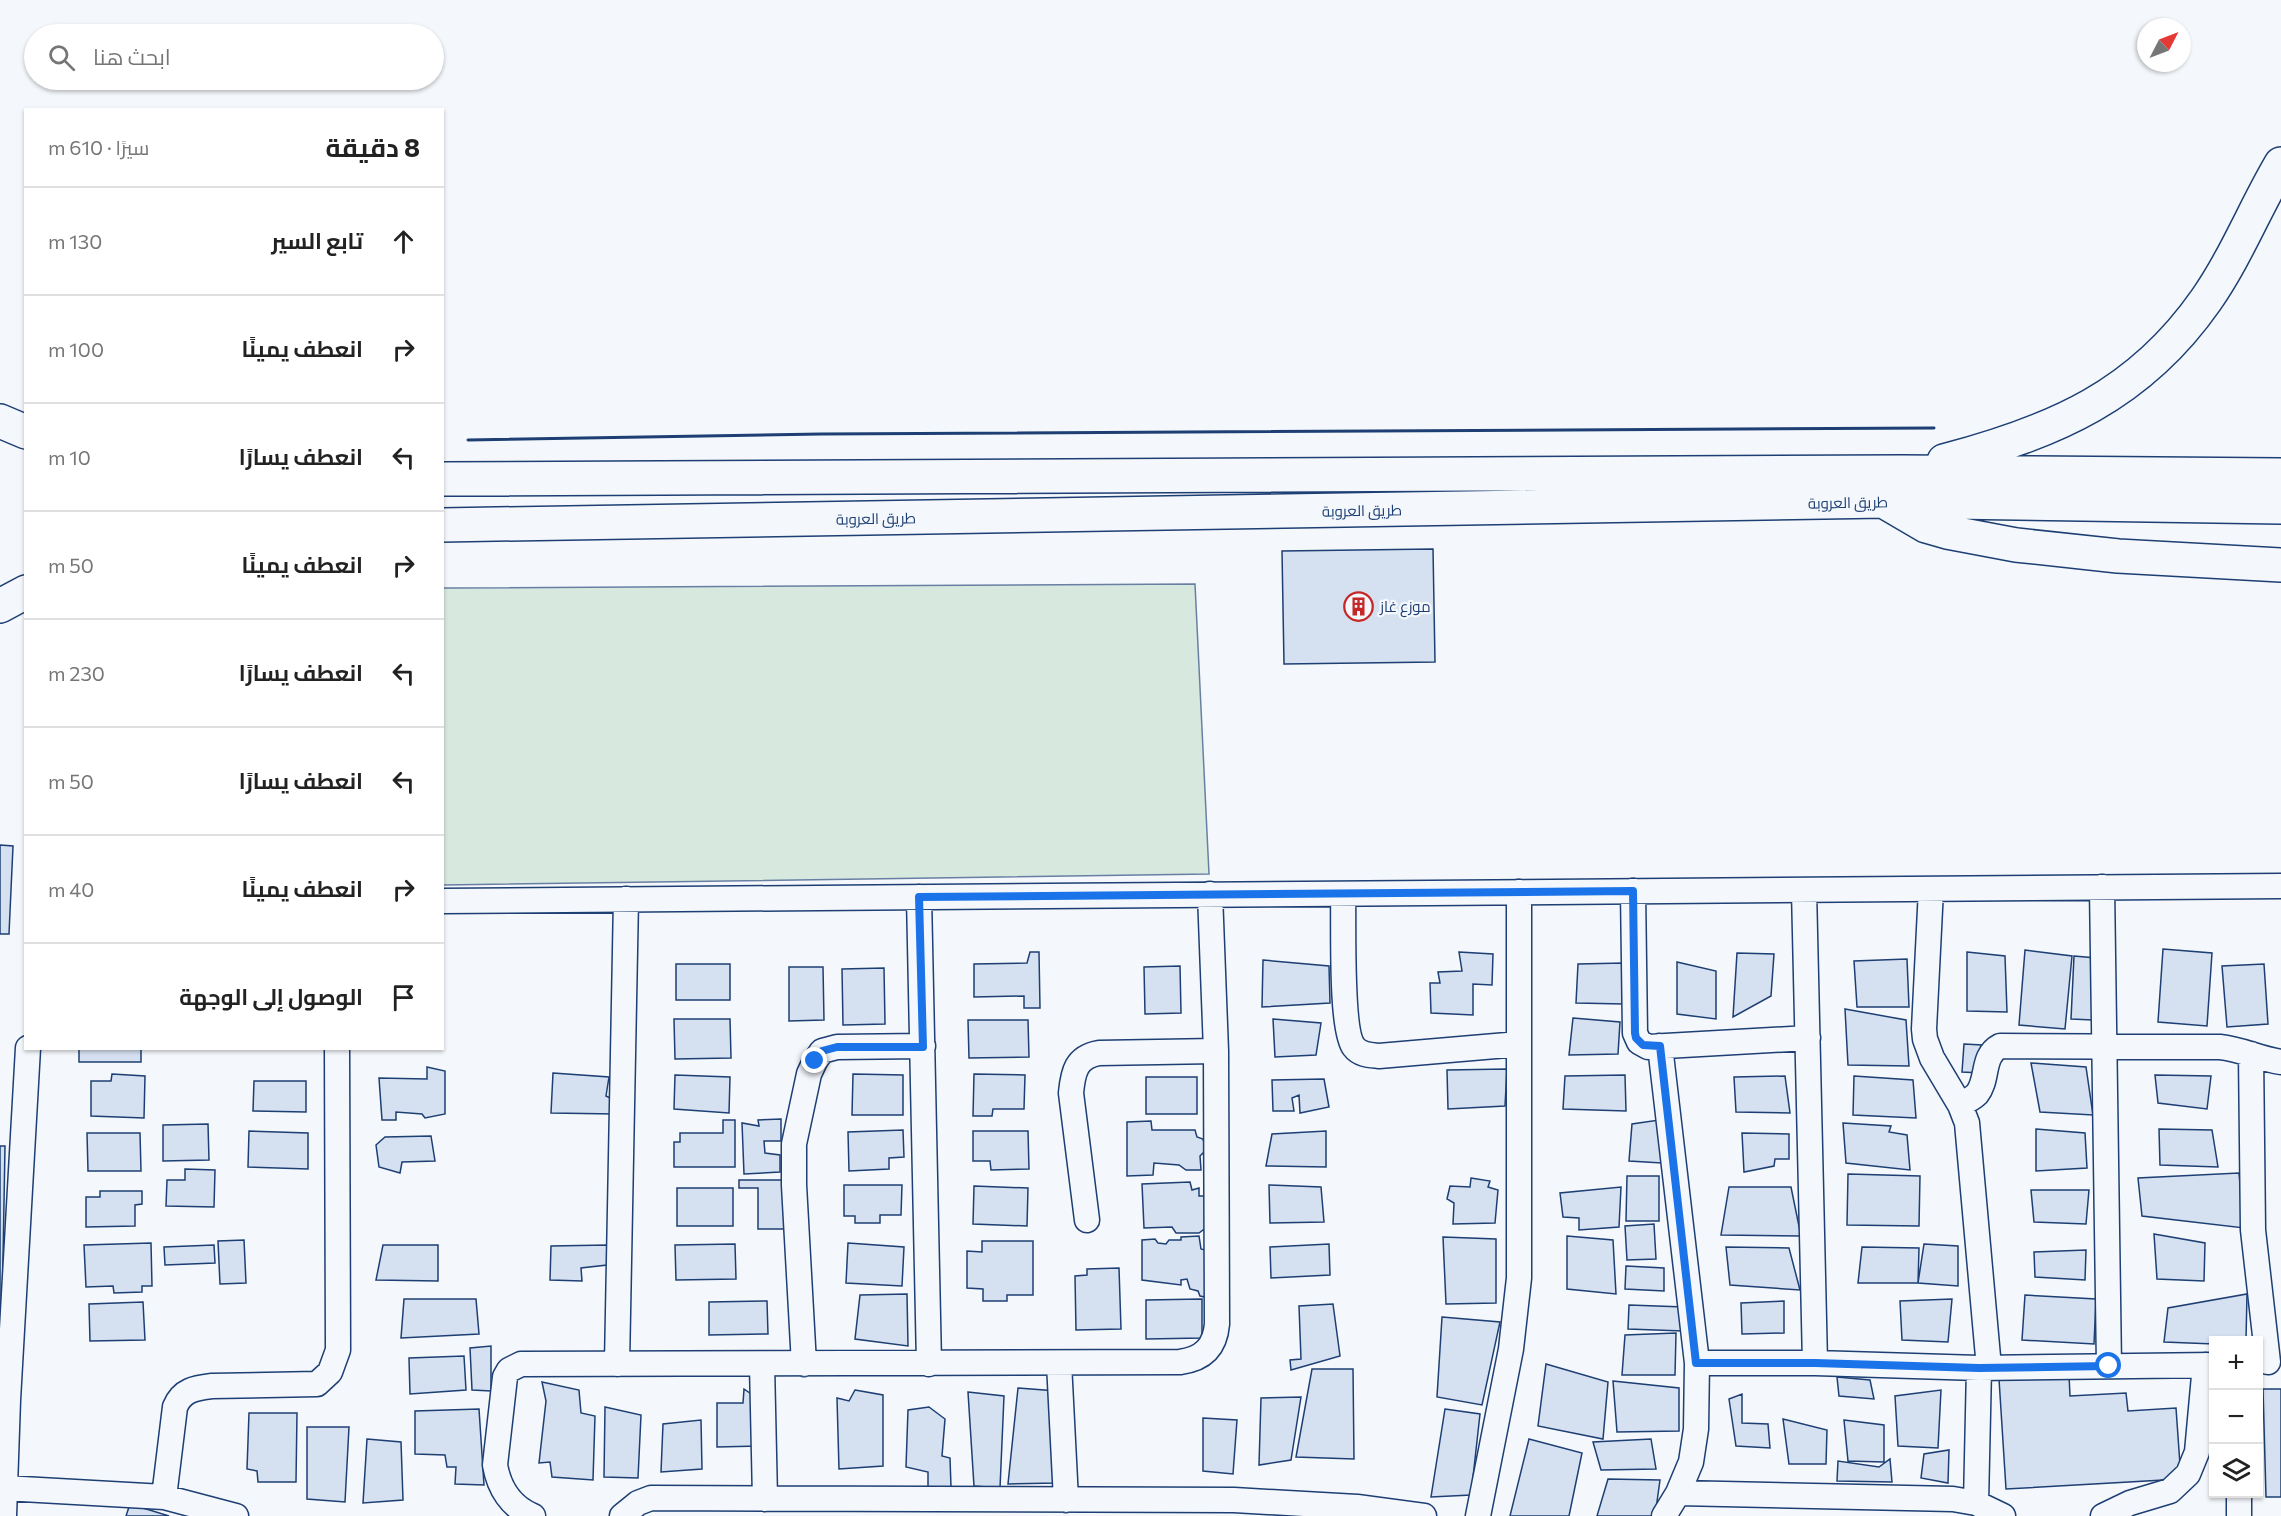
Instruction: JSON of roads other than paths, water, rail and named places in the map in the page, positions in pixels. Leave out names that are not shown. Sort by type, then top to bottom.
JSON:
[{"type":"highway","points":[[1902,472],[1977,452],[2041,431],[2096,405],[2145,369],[2188,325],[2207,299],[2281,164]]},
{"type":"highway","points":[[0,421],[24,431]]},
{"type":"highway","name":"طريق العروبة","points":[[444,479],[1902,472],[2281,475]]},
{"type":"highway","points":[[1884,501],[1926,526],[2016,545],[2108,555],[2281,565]]},
{"type":"highway","name":"طريق العروبة","points":[[444,525],[1884,501],[2281,507]]},
{"type":"highway","points":[[0,606],[24,593]]},
{"type":"street","points":[[444,901],[2281,886]]},
{"type":"street","points":[[2102,887],[2109,1366]]},
{"type":"street","points":[[1931,889],[1924,1029],[1932,1058],[1960,1104],[1968,1132],[1984,1368],[1976,1503]]},
{"type":"street","points":[[1804,890],[1815,1363]]},
{"type":"street","points":[[1633,891],[1635,1033],[1636,1038],[1643,1045],[1808,1038]]},
{"type":"street","points":[[1478,1516],[1516,1314],[1519,1278],[1519,892]]},
{"type":"street","points":[[533,1516],[511,1502],[497,1475],[495,1465],[504,1377],[509,1370],[521,1364],[1180,1362],[1203,1355],[1211,1347],[1216,1336],[1217,1324],[1216,1052],[1210,894]]},
{"type":"street","points":[[1343,894],[1348,1037],[1361,1053],[1379,1056],[1519,1044]]},
{"type":"street","points":[[919,897],[929,1364]]},
{"type":"street","points":[[617,1364],[626,900]]},
{"type":"street","points":[[1660,1046],[1696,1363],[1694,1445],[1691,1462],[1678,1493],[1664,1516]]},
{"type":"street","points":[[1960,1104],[1978,1092],[1991,1053],[2000,1046],[2220,1047],[2281,1062]]},
{"type":"street","points":[[804,1364],[794,1185],[795,1144],[809,1074],[822,1051],[837,1047],[923,1047]]},
{"type":"street","points":[[4,1516],[4,1400],[28,1050]]},
{"type":"street","points":[[164,1497],[175,1407],[179,1398],[186,1391],[212,1386],[317,1384],[330,1372],[338,1350],[337,1050]]},
{"type":"street","points":[[1087,1220],[1071,1093],[1072,1077],[1081,1060],[1089,1054],[1099,1053],[1216,1052]]},
{"type":"street","points":[[2250,1054],[2253,1230],[2269,1362]]},
{"type":"street","points":[[1059,1363],[1066,1500]]},
{"type":"street","points":[[1696,1363],[1815,1363],[1984,1368],[2209,1365],[2197,1452],[2188,1474],[2170,1491],[2130,1503],[2103,1516]]},
{"type":"street","points":[[762,1364],[765,1499]]},
{"type":"street","points":[[4,1488],[164,1497],[236,1516]]},
{"type":"street","points":[[1678,1493],[1793,1506],[1953,1499],[1976,1503],[2003,1516]]},
{"type":"street","points":[[622,1516],[638,1503],[651,1498],[1066,1500],[1270,1508],[1357,1507],[1424,1516]]},
{"type":"street","points":[[2239,1498],[2239,1516]]},
{"type":"place","name":"موزع غاز","points":[[1359,606]]}]
